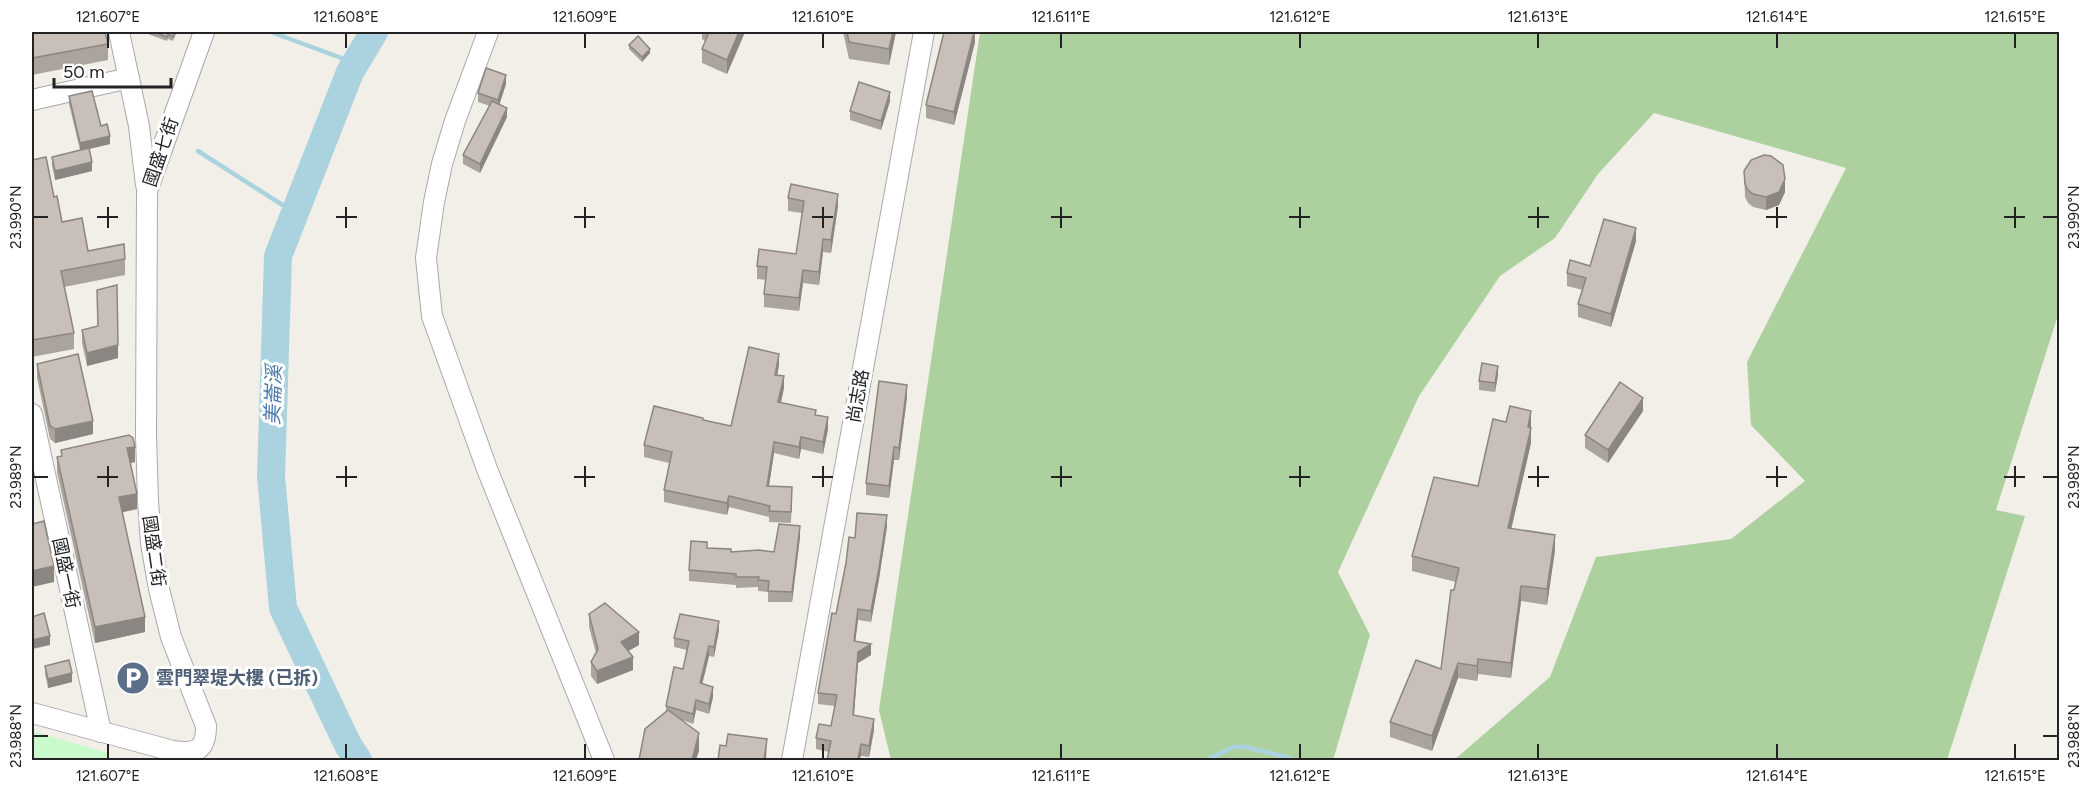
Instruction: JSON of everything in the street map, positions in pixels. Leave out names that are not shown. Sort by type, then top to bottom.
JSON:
[{"type":"street","points":[[119,32],[139,126],[147,191]]},
{"type":"street","name":"國盛七街","points":[[146,241],[147,191],[204,32]]},
{"type":"street","points":[[488,32],[455,121],[434,202],[426,258],[432,316],[487,469],[604,760]]},
{"type":"street","name":"尚志路","points":[[792,760],[924,32]]},
{"type":"street","points":[[32,100],[129,78]]},
{"type":"street","name":"國盛二街","points":[[32,713],[186,753],[202,746],[206,737],[206,726],[171,637],[151,543],[146,435],[146,241]]},
{"type":"street","name":"國盛一街","points":[[32,414],[36,458],[101,732]]},
{"type":"street","points":[[123,440],[146,435]]},
{"type":"street","points":[[36,458],[64,453]]},
{"type":"green space","points":[[980,32],[2059,32],[2059,312],[1996,510],[2025,516],[1947,760],[1454,760],[1550,677],[1596,557],[1731,539],[1805,481],[1751,425],[1747,362],[1846,168],[1654,113],[1598,174],[1555,238],[1500,276],[1419,396],[1338,572],[1370,635],[1333,760],[891,760],[879,710]]},
{"type":"green space","points":[[32,731],[108,753],[106,760],[32,760]]},
{"type":"building","points":[[32,32],[105,32],[108,44],[32,58]]},
{"type":"building","points":[[154,32],[175,32],[173,37],[168,34],[167,37]]},
{"type":"building","points":[[709,32],[739,32],[727,60],[702,49]]},
{"type":"building","points":[[847,32],[893,32],[889,49],[849,42]]},
{"type":"building","points":[[944,32],[974,32],[954,112],[926,105]]},
{"type":"building","points":[[638,36],[650,49],[642,57],[629,45]]},
{"type":"building","points":[[486,68],[506,75],[498,100],[478,93]]},
{"type":"building","points":[[859,82],[890,92],[881,121],[850,111]]},
{"type":"building","points":[[92,91],[101,126],[107,124],[110,136],[80,143],[69,96]]},
{"type":"building","points":[[492,101],[507,108],[480,164],[463,155]]},
{"type":"building","points":[[89,148],[92,162],[55,171],[52,157]]},
{"type":"building","points":[[1764,155],[1771,156],[1783,165],[1785,179],[1779,192],[1766,197],[1753,194],[1748,190],[1744,171],[1751,160]]},
{"type":"building","points":[[46,157],[62,222],[82,218],[88,251],[124,244],[125,259],[61,271],[74,333],[32,340],[32,160]]},
{"type":"building","points":[[791,184],[838,194],[831,240],[823,239],[819,272],[803,270],[799,298],[764,294],[767,267],[757,266],[759,249],[796,254],[804,201],[788,198]]},
{"type":"building","points":[[1604,219],[1636,228],[1611,314],[1578,304],[1586,278],[1567,273],[1570,260],[1590,266]]},
{"type":"building","points":[[117,285],[118,345],[87,353],[82,330],[98,326],[97,290]]},
{"type":"building","points":[[749,347],[779,354],[775,375],[784,376],[778,402],[816,410],[815,415],[828,417],[823,442],[801,437],[799,447],[774,442],[767,486],[792,487],[791,512],[769,511],[770,506],[729,496],[727,503],[664,490],[672,452],[644,445],[654,406],[731,426]]},
{"type":"building","points":[[78,354],[93,421],[55,429],[50,426],[37,364]]},
{"type":"building","points":[[1482,363],[1498,366],[1495,383],[1479,381]]},
{"type":"building","points":[[879,381],[907,385],[899,448],[894,447],[889,486],[866,483]]},
{"type":"building","points":[[1620,382],[1643,398],[1608,450],[1585,435]]},
{"type":"building","points":[[1510,406],[1531,411],[1528,427],[1531,428],[1508,528],[1555,535],[1547,589],[1521,586],[1511,663],[1478,659],[1477,666],[1458,663],[1432,736],[1390,722],[1416,660],[1441,669],[1451,590],[1454,590],[1459,568],[1412,556],[1434,477],[1478,486],[1493,419],[1506,422]]},
{"type":"building","points":[[129,435],[133,438],[135,447],[127,448],[137,494],[119,497],[145,617],[95,627],[57,457],[62,456],[61,450]]},
{"type":"building","points":[[857,513],[887,515],[871,611],[858,609],[854,641],[871,644],[858,652],[853,715],[874,719],[869,746],[861,744],[858,760],[827,760],[831,741],[816,738],[819,724],[831,726],[837,695],[818,693],[832,613],[836,614],[849,537],[855,538]]},
{"type":"building","points":[[44,521],[54,566],[32,571],[32,524]]},
{"type":"building","points":[[779,524],[800,526],[792,592],[768,591],[769,581],[758,580],[759,577],[736,577],[736,574],[689,570],[691,541],[707,542],[707,548],[731,549],[731,552],[759,550],[774,552]]},
{"type":"building","points":[[605,603],[639,632],[621,642],[633,657],[597,671],[591,662],[598,649],[589,614]]},
{"type":"building","points":[[44,613],[50,636],[32,640],[32,617]]},
{"type":"building","points":[[680,614],[719,621],[714,647],[709,646],[700,683],[713,687],[709,704],[696,700],[693,714],[666,706],[674,667],[683,669],[689,641],[674,638]]},
{"type":"building","points":[[69,660],[72,673],[48,679],[45,666]]},
{"type":"building","points":[[668,710],[699,733],[692,760],[639,760],[645,729]]},
{"type":"building","points":[[728,734],[767,739],[764,760],[718,760],[720,745],[726,746]]},
{"type":"waterway","points":[[271,32],[355,63]]},
{"type":"waterway","points":[[361,32],[361,52]]},
{"type":"waterway","name":"美崙溪","points":[[358,760],[348,745],[283,608],[271,476],[278,256],[350,72],[374,32]]},
{"type":"waterway","points":[[198,151],[295,213]]},
{"type":"waterway","points":[[1207,760],[1233,747],[1246,747],[1290,758]]},
{"type":"place","name":"雲門翠堤大樓 (已拆)","points":[[133,678]]}]
